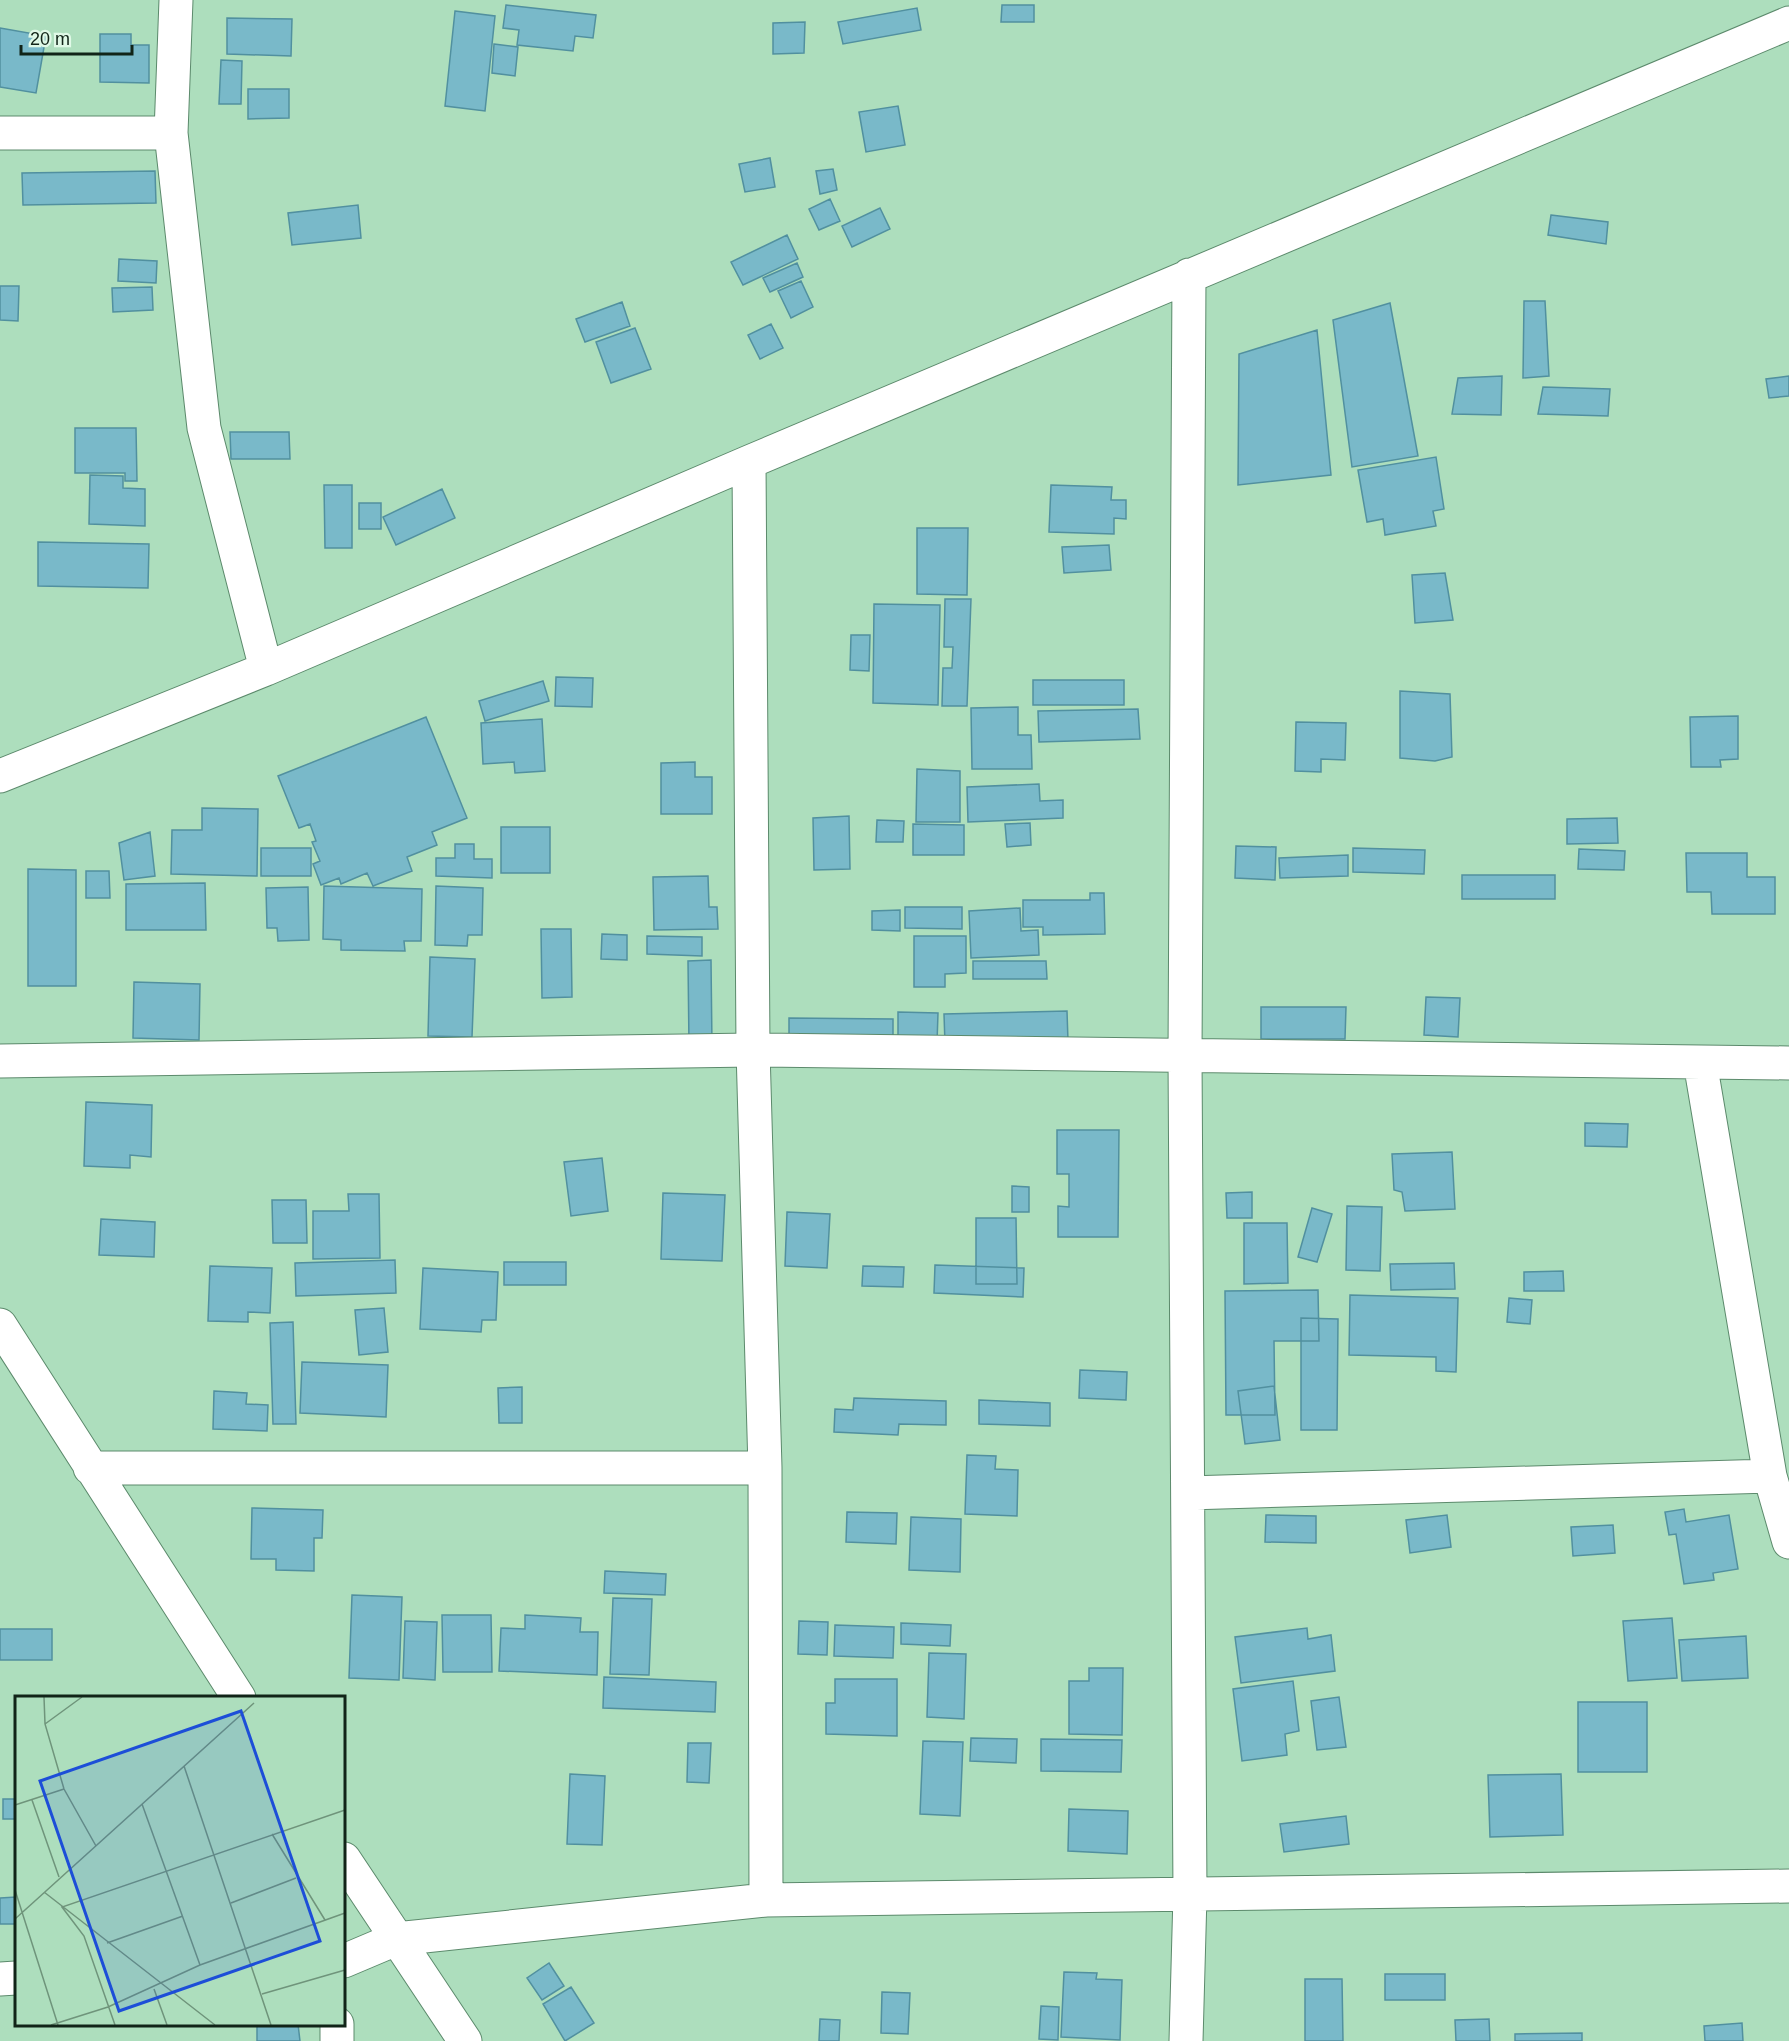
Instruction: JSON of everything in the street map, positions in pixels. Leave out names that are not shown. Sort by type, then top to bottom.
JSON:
[{"type":"street","points":[[176,0],[171,133],[204,428],[266,669]]},
{"type":"street","points":[[0,776],[266,669],[1189,275],[1789,23]]},
{"type":"street","points":[[0,133],[171,133]]},
{"type":"street","points":[[1186,2041],[1190,1895],[1185,1056],[1189,275]]},
{"type":"street","points":[[749,462],[753,1050],[765,1468],[766,1900]]},
{"type":"street","points":[[0,1061],[753,1050],[1789,1063]]},
{"type":"street","points":[[1700,1062],[1770,1476],[1789,1542]]},
{"type":"street","points":[[0,1325],[238,1696]]},
{"type":"street","points":[[90,1468],[765,1468]]},
{"type":"street","points":[[1188,1493],[1770,1476]]},
{"type":"street","points":[[345,1861],[465,2041]]},
{"type":"street","points":[[345,1961],[396,1939],[766,1900],[1789,1886]]},
{"type":"street","points":[[0,1979],[15,1978]]},
{"type":"building","points":[[506,5],[596,15],[593,38],[575,36],[573,51],[517,45],[519,30],[503,28]]},
{"type":"building","points":[[1002,5],[1034,5],[1034,22],[1001,22]]},
{"type":"building","points":[[917,8],[921,30],[843,44],[838,22]]},
{"type":"building","points":[[455,11],[495,16],[485,111],[445,106]]},
{"type":"building","points":[[227,18],[292,19],[291,56],[227,54]]},
{"type":"building","points":[[805,22],[804,53],[773,54],[773,23]]},
{"type":"building","points":[[0,28],[46,36],[36,93],[0,87]]},
{"type":"building","points":[[100,34],[131,34],[131,45],[149,45],[149,83],[100,82]]},
{"type":"building","points":[[494,44],[518,47],[515,76],[492,73]]},
{"type":"building","points":[[221,60],[242,61],[241,104],[219,104]]},
{"type":"building","points":[[248,89],[289,89],[289,118],[248,119]]},
{"type":"building","points":[[898,106],[905,145],[866,152],[859,112]]},
{"type":"building","points":[[770,158],[775,187],[745,192],[739,164]]},
{"type":"building","points":[[833,169],[837,190],[820,194],[816,171]]},
{"type":"building","points":[[155,171],[156,203],[23,205],[22,173]]},
{"type":"building","points":[[830,199],[840,221],[819,230],[809,209]]},
{"type":"building","points":[[358,205],[361,238],[292,245],[288,213]]},
{"type":"building","points":[[880,208],[890,229],[852,247],[842,226]]},
{"type":"building","points":[[1551,215],[1608,222],[1606,244],[1548,235]]},
{"type":"building","points":[[787,235],[798,259],[743,285],[731,262]]},
{"type":"building","points":[[119,259],[157,261],[156,283],[118,281]]},
{"type":"building","points":[[797,263],[803,277],[770,292],[763,278]]},
{"type":"building","points":[[801,281],[813,307],[791,318],[778,291]]},
{"type":"building","points":[[0,286],[19,286],[18,321],[0,320]]},
{"type":"building","points":[[152,287],[153,310],[113,312],[112,288]]},
{"type":"building","points":[[1524,301],[1545,301],[1549,376],[1523,378]]},
{"type":"building","points":[[622,302],[630,326],[585,342],[576,319]]},
{"type":"building","points":[[1390,303],[1418,456],[1352,467],[1333,320]]},
{"type":"building","points":[[771,324],[783,348],[760,359],[748,335]]},
{"type":"building","points":[[635,328],[651,369],[611,383],[596,342]]},
{"type":"building","points":[[1317,330],[1331,475],[1238,485],[1239,354]]},
{"type":"building","points":[[1502,376],[1501,415],[1452,414],[1458,378]]},
{"type":"building","points":[[1789,376],[1789,396],[1769,398],[1766,379]]},
{"type":"building","points":[[1543,387],[1610,389],[1608,416],[1538,414]]},
{"type":"building","points":[[75,428],[136,428],[137,481],[125,481],[125,473],[75,473]]},
{"type":"building","points":[[230,432],[289,432],[290,459],[231,459]]},
{"type":"building","points":[[1436,457],[1444,509],[1433,511],[1436,526],[1385,535],[1383,519],[1367,522],[1358,470]]},
{"type":"building","points":[[90,475],[123,476],[123,488],[145,489],[145,526],[89,524]]},
{"type":"building","points":[[324,485],[352,485],[352,548],[325,548]]},
{"type":"building","points":[[1051,485],[1112,487],[1111,500],[1126,500],[1126,519],[1114,518],[1114,534],[1049,532]]},
{"type":"building","points":[[442,489],[455,518],[396,545],[383,517]]},
{"type":"building","points":[[359,503],[381,503],[381,529],[359,529]]},
{"type":"building","points":[[917,528],[968,528],[967,595],[917,594]]},
{"type":"building","points":[[38,542],[149,544],[148,588],[38,586]]},
{"type":"building","points":[[1109,545],[1111,570],[1064,573],[1062,547]]},
{"type":"building","points":[[1445,573],[1453,620],[1415,623],[1412,575]]},
{"type":"building","points":[[945,599],[971,599],[967,706],[942,706],[943,668],[952,668],[953,647],[944,647]]},
{"type":"building","points":[[874,604],[940,605],[938,705],[873,703]]},
{"type":"building","points":[[851,635],[870,635],[869,671],[850,670]]},
{"type":"building","points":[[556,677],[593,678],[592,707],[555,706]]},
{"type":"building","points":[[1033,680],[1124,680],[1124,705],[1033,705]]},
{"type":"building","points":[[543,681],[549,701],[485,721],[479,701]]},
{"type":"building","points":[[1400,691],[1450,694],[1452,757],[1435,761],[1400,758]]},
{"type":"building","points":[[1018,707],[1018,735],[1031,735],[1032,769],[972,769],[971,708]]},
{"type":"building","points":[[1138,709],[1140,739],[1039,742],[1038,711]]},
{"type":"building","points":[[1738,716],[1738,759],[1720,760],[1721,767],[1691,767],[1690,717]]},
{"type":"building","points":[[426,717],[467,818],[432,832],[437,845],[407,857],[412,871],[373,886],[367,873],[341,884],[339,878],[321,885],[313,864],[320,861],[312,842],[316,841],[310,824],[299,828],[278,776]]},
{"type":"building","points":[[542,719],[545,771],[515,773],[514,762],[483,764],[481,723]]},
{"type":"building","points":[[1296,722],[1346,723],[1345,760],[1321,759],[1321,772],[1295,771]]},
{"type":"building","points":[[695,762],[695,777],[712,777],[712,814],[661,814],[661,763]]},
{"type":"building","points":[[917,769],[960,771],[960,822],[916,822]]},
{"type":"building","points":[[1039,784],[1040,801],[1063,800],[1063,818],[968,822],[967,787]]},
{"type":"building","points":[[202,808],[258,809],[257,876],[171,874],[172,830],[202,830]]},
{"type":"building","points":[[849,816],[850,869],[814,870],[813,818]]},
{"type":"building","points":[[1617,818],[1618,843],[1567,844],[1567,819]]},
{"type":"building","points":[[877,820],[904,821],[903,842],[876,842]]},
{"type":"building","points":[[1030,823],[1031,845],[1007,847],[1005,824]]},
{"type":"building","points":[[913,824],[964,825],[964,855],[913,855]]},
{"type":"building","points":[[501,827],[550,827],[550,873],[501,873]]},
{"type":"building","points":[[150,832],[155,876],[124,880],[119,843]]},
{"type":"building","points":[[455,844],[474,844],[474,859],[492,859],[492,878],[436,876],[436,858],[455,858]]},
{"type":"building","points":[[1236,846],[1276,847],[1275,880],[1235,878]]},
{"type":"building","points":[[261,848],[311,848],[311,876],[261,876]]},
{"type":"building","points":[[1353,848],[1425,850],[1424,874],[1353,872]]},
{"type":"building","points":[[1579,849],[1625,851],[1624,870],[1578,869]]},
{"type":"building","points":[[1686,853],[1747,853],[1747,877],[1775,877],[1775,914],[1712,914],[1711,892],[1687,892]]},
{"type":"building","points":[[1348,855],[1348,876],[1280,878],[1279,858]]},
{"type":"building","points":[[28,869],[76,870],[76,986],[28,986]]},
{"type":"building","points":[[86,871],[109,871],[110,898],[86,898]]},
{"type":"building","points":[[1462,875],[1555,875],[1555,899],[1462,899]]},
{"type":"building","points":[[708,876],[709,907],[717,907],[718,929],[654,930],[653,877]]},
{"type":"building","points":[[205,883],[206,930],[126,930],[126,884]]},
{"type":"building","points":[[324,886],[422,889],[421,941],[404,941],[405,951],[341,950],[341,940],[323,939]]},
{"type":"building","points":[[436,886],[483,888],[482,935],[468,935],[467,946],[435,945]]},
{"type":"building","points":[[308,887],[309,940],[278,941],[277,928],[267,928],[266,888]]},
{"type":"building","points":[[1090,893],[1104,893],[1105,934],[1043,935],[1043,927],[1023,927],[1023,900],[1090,900]]},
{"type":"building","points":[[905,907],[962,907],[962,929],[905,928]]},
{"type":"building","points":[[1020,908],[1021,931],[1038,930],[1039,955],[971,958],[969,911]]},
{"type":"building","points":[[900,910],[900,931],[872,930],[872,911]]},
{"type":"building","points":[[541,929],[571,929],[572,997],[542,998]]},
{"type":"building","points":[[602,934],[627,935],[627,960],[601,959]]},
{"type":"building","points":[[647,936],[702,937],[702,956],[647,954]]},
{"type":"building","points":[[914,936],[966,936],[966,973],[945,974],[945,987],[914,987]]},
{"type":"building","points":[[430,957],[475,959],[472,1037],[428,1036]]},
{"type":"building","points":[[711,960],[712,1046],[689,1046],[688,961]]},
{"type":"building","points":[[973,961],[1046,961],[1047,979],[973,979]]},
{"type":"building","points":[[134,982],[200,984],[199,1040],[133,1038]]},
{"type":"building","points":[[1426,997],[1460,998],[1458,1037],[1424,1035]]},
{"type":"building","points":[[1261,1007],[1346,1007],[1345,1039],[1261,1039]]},
{"type":"building","points":[[1067,1011],[1068,1041],[945,1044],[944,1014]]},
{"type":"building","points":[[898,1012],[938,1013],[937,1043],[898,1043]]},
{"type":"building","points":[[789,1018],[893,1019],[893,1042],[789,1042]]},
{"type":"building","points":[[86,1102],[152,1105],[151,1157],[130,1155],[130,1168],[84,1166]]},
{"type":"building","points":[[1585,1123],[1628,1124],[1627,1147],[1585,1146]]},
{"type":"building","points":[[1057,1130],[1119,1130],[1118,1237],[1058,1237],[1058,1206],[1069,1207],[1069,1174],[1057,1174]]},
{"type":"building","points":[[1452,1152],[1455,1209],[1405,1211],[1402,1192],[1394,1190],[1392,1154]]},
{"type":"building","points":[[602,1158],[608,1211],[571,1216],[564,1162]]},
{"type":"building","points":[[1012,1186],[1029,1187],[1029,1212],[1012,1212]]},
{"type":"building","points":[[1252,1192],[1252,1218],[1227,1218],[1226,1193]]},
{"type":"building","points":[[663,1193],[725,1195],[722,1261],[661,1259]]},
{"type":"building","points":[[348,1194],[379,1194],[380,1258],[313,1259],[313,1211],[349,1211]]},
{"type":"building","points":[[272,1200],[306,1200],[307,1243],[273,1243]]},
{"type":"building","points":[[1347,1206],[1382,1207],[1380,1271],[1346,1270]]},
{"type":"building","points":[[1312,1208],[1332,1214],[1317,1262],[1298,1257]]},
{"type":"building","points":[[787,1212],[830,1214],[827,1268],[785,1266]]},
{"type":"building","points":[[976,1218],[1016,1218],[1017,1284],[976,1284]]},
{"type":"building","points":[[101,1219],[155,1222],[154,1257],[99,1255]]},
{"type":"building","points":[[1244,1223],[1287,1223],[1288,1283],[1244,1284]]},
{"type":"building","points":[[395,1260],[396,1293],[296,1296],[295,1263]]},
{"type":"building","points":[[504,1262],[566,1262],[566,1285],[504,1285]]},
{"type":"building","points":[[1454,1263],[1455,1289],[1391,1290],[1390,1264]]},
{"type":"building","points":[[935,1265],[1024,1268],[1023,1297],[934,1293]]},
{"type":"building","points":[[210,1266],[272,1268],[270,1313],[248,1312],[248,1322],[208,1321]]},
{"type":"building","points":[[863,1266],[904,1267],[903,1287],[862,1286]]},
{"type":"building","points":[[423,1268],[498,1272],[496,1320],[482,1320],[481,1332],[420,1329]]},
{"type":"building","points":[[1563,1271],[1564,1291],[1524,1291],[1524,1272]]},
{"type":"building","points":[[1318,1290],[1319,1341],[1274,1341],[1275,1415],[1226,1415],[1225,1291]]},
{"type":"building","points":[[1350,1295],[1458,1298],[1456,1372],[1436,1371],[1436,1357],[1349,1355]]},
{"type":"building","points":[[1509,1298],[1532,1300],[1530,1324],[1507,1322]]},
{"type":"building","points":[[384,1308],[388,1352],[359,1355],[355,1310]]},
{"type":"building","points":[[1301,1318],[1338,1319],[1337,1430],[1301,1430]]},
{"type":"building","points":[[293,1322],[296,1424],[273,1424],[270,1323]]},
{"type":"building","points":[[302,1362],[388,1365],[386,1417],[300,1413]]},
{"type":"building","points":[[1080,1370],[1127,1372],[1126,1400],[1079,1398]]},
{"type":"building","points":[[1274,1386],[1280,1440],[1245,1444],[1238,1391]]},
{"type":"building","points":[[522,1387],[522,1423],[499,1423],[498,1388]]},
{"type":"building","points":[[214,1391],[247,1393],[246,1404],[268,1405],[267,1431],[213,1429]]},
{"type":"building","points":[[854,1398],[946,1401],[946,1425],[899,1424],[898,1435],[834,1432],[835,1409],[853,1410]]},
{"type":"building","points":[[979,1400],[1050,1403],[1050,1426],[979,1424]]},
{"type":"building","points":[[967,1455],[996,1456],[995,1469],[1018,1470],[1017,1516],[965,1514]]},
{"type":"building","points":[[252,1508],[323,1510],[322,1538],[314,1538],[314,1571],[276,1570],[276,1559],[251,1559]]},
{"type":"building","points":[[1684,1509],[1686,1522],[1729,1515],[1738,1569],[1713,1573],[1714,1580],[1684,1584],[1676,1534],[1669,1535],[1665,1512]]},
{"type":"building","points":[[847,1512],[897,1513],[896,1544],[846,1542]]},
{"type":"building","points":[[1266,1515],[1316,1516],[1316,1543],[1265,1542]]},
{"type":"building","points":[[1447,1515],[1451,1547],[1410,1553],[1406,1520]]},
{"type":"building","points":[[911,1517],[961,1519],[960,1572],[909,1570]]},
{"type":"building","points":[[1613,1525],[1615,1553],[1573,1556],[1571,1527]]},
{"type":"building","points":[[605,1571],[666,1574],[665,1595],[604,1593]]},
{"type":"building","points":[[352,1595],[402,1597],[399,1680],[349,1678]]},
{"type":"building","points":[[613,1598],[652,1599],[649,1675],[610,1674]]},
{"type":"building","points":[[442,1615],[491,1615],[492,1672],[443,1672]]},
{"type":"building","points":[[525,1615],[581,1618],[580,1632],[598,1632],[597,1675],[499,1671],[501,1628],[525,1629]]},
{"type":"building","points":[[1672,1618],[1677,1678],[1628,1681],[1623,1621]]},
{"type":"building","points":[[405,1621],[437,1622],[435,1680],[403,1678]]},
{"type":"building","points":[[799,1621],[828,1622],[827,1655],[798,1654]]},
{"type":"building","points":[[901,1623],[951,1625],[950,1646],[901,1644]]},
{"type":"building","points":[[835,1625],[894,1627],[893,1658],[834,1656]]},
{"type":"building","points":[[1307,1628],[1308,1639],[1331,1635],[1335,1671],[1241,1683],[1235,1637]]},
{"type":"building","points":[[0,1629],[52,1629],[52,1660],[0,1660]]},
{"type":"building","points":[[1746,1636],[1748,1678],[1682,1681],[1679,1640]]},
{"type":"building","points":[[929,1653],[966,1654],[964,1719],[927,1717]]},
{"type":"building","points":[[1089,1668],[1123,1668],[1122,1735],[1069,1734],[1069,1681],[1089,1681]]},
{"type":"building","points":[[604,1677],[716,1682],[715,1712],[603,1708]]},
{"type":"building","points":[[835,1679],[897,1679],[897,1736],[826,1734],[826,1703],[835,1703]]},
{"type":"building","points":[[1293,1681],[1299,1731],[1285,1734],[1287,1755],[1242,1761],[1233,1689]]},
{"type":"building","points":[[1339,1697],[1346,1747],[1317,1750],[1311,1701]]},
{"type":"building","points":[[1578,1702],[1647,1702],[1647,1772],[1578,1772]]},
{"type":"building","points":[[971,1738],[1017,1739],[1016,1763],[970,1761]]},
{"type":"building","points":[[1041,1739],[1122,1740],[1121,1772],[1041,1771]]},
{"type":"building","points":[[923,1741],[963,1742],[960,1816],[920,1814]]},
{"type":"building","points":[[688,1743],[711,1743],[709,1783],[687,1782]]},
{"type":"building","points":[[570,1774],[605,1776],[602,1845],[567,1844]]},
{"type":"building","points":[[1561,1774],[1563,1835],[1490,1837],[1488,1775]]},
{"type":"building","points":[[3,1799],[15,1799],[15,1819],[3,1819]]},
{"type":"building","points":[[1069,1809],[1128,1811],[1127,1854],[1068,1851]]},
{"type":"building","points":[[1346,1816],[1349,1844],[1284,1852],[1280,1824]]},
{"type":"building","points":[[15,1897],[15,1924],[0,1924],[0,1898]]},
{"type":"building","points":[[549,1963],[564,1986],[542,2000],[527,1978]]},
{"type":"building","points":[[1064,1972],[1097,1973],[1096,1979],[1122,1980],[1120,2040],[1061,2037]]},
{"type":"building","points":[[1385,1974],[1445,1974],[1445,2000],[1385,2000]]},
{"type":"building","points":[[1305,1979],[1342,1979],[1343,2041],[1305,2041]]},
{"type":"building","points":[[571,1987],[594,2023],[565,2041],[543,2004]]},
{"type":"building","points":[[882,1992],[910,1993],[908,2034],[881,2033]]},
{"type":"building","points":[[1041,2006],[1059,2007],[1058,2040],[1039,2039]]},
{"type":"building","points":[[820,2019],[840,2020],[839,2041],[819,2041]]},
{"type":"building","points":[[1489,2019],[1490,2041],[1456,2041],[1455,2020]]},
{"type":"building","points":[[1742,2023],[1743,2041],[1705,2041],[1704,2026]]},
{"type":"building","points":[[257,2026],[298,2026],[300,2041],[257,2041]]},
{"type":"building","points":[[1582,2033],[1582,2041],[1515,2041],[1515,2034]]}]
